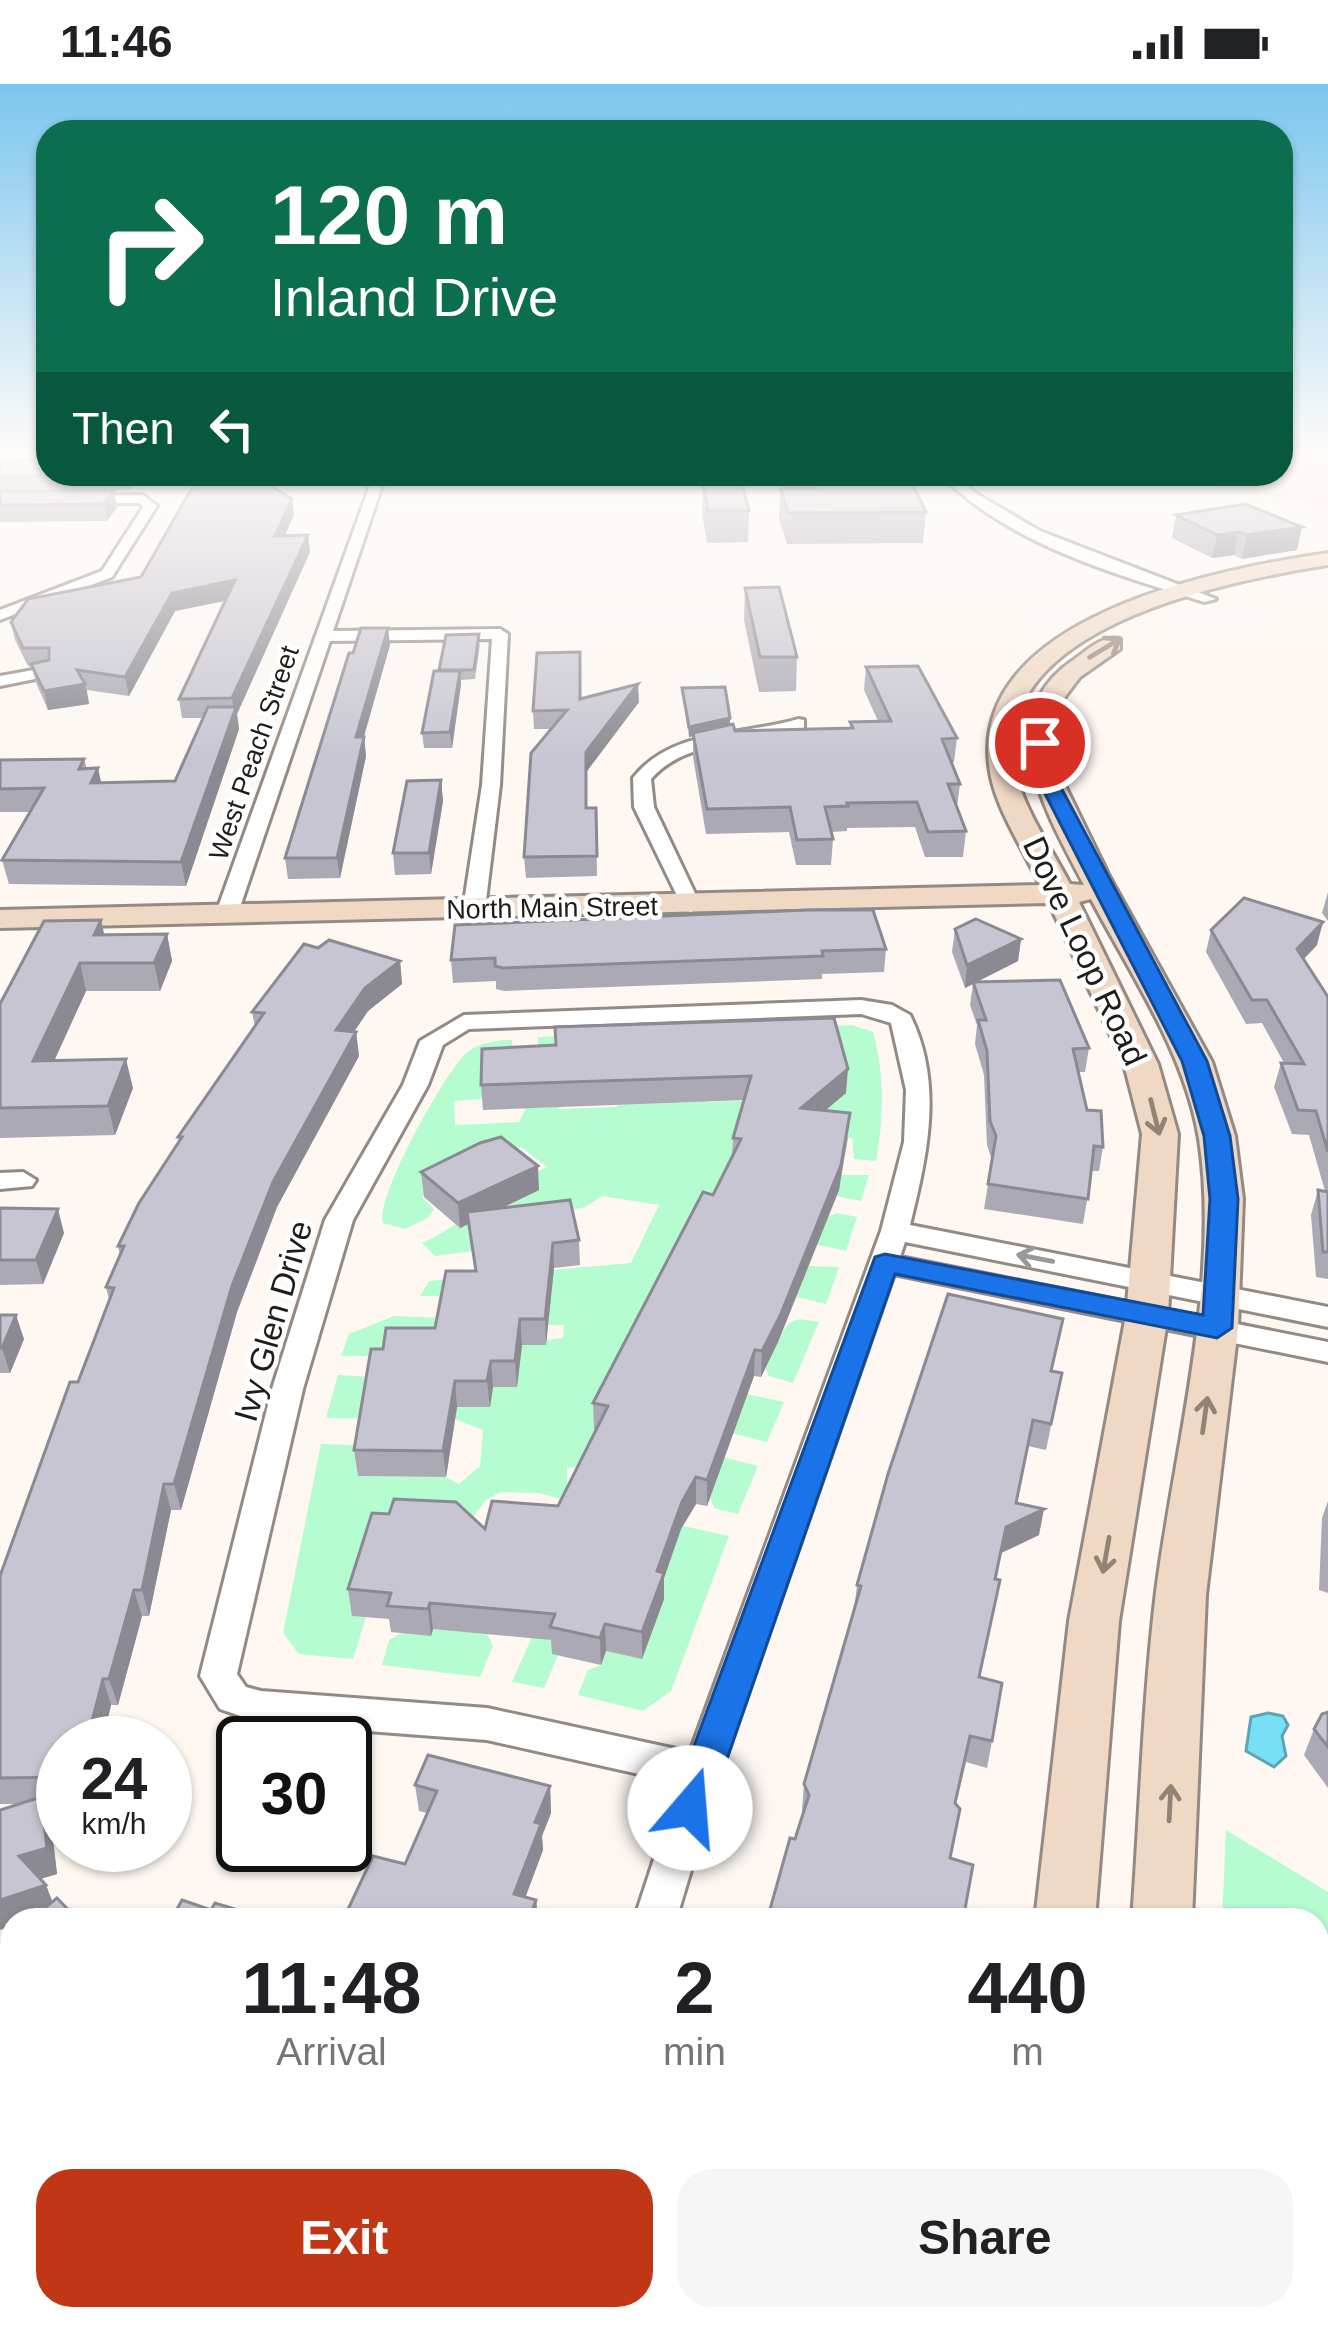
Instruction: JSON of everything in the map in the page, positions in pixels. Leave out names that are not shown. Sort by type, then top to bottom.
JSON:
[{"type":"main road","name":"Dove Loop Road","points":[[1163,1908],[1181,1595],[1218,1311],[1224,1199],[1217,1136],[1195,1061],[1004,778],[997,745],[1004,710],[1021,682],[1066,643],[1249,572],[1328,559]]},
{"type":"main road","name":"Dove Loop Road","points":[[1066,1908],[1094,1621],[1149,1298],[1160,1134],[1041,763],[1044,714],[1058,686],[1084,662],[1196,595],[1328,571]]},
{"type":"main road","name":"North Main Street","points":[[0,919],[691,906],[1082,893]]},
{"type":"street","points":[[0,615],[107,574],[119,555]]},
{"type":"street","name":"West Peach Street","points":[[227,913],[351,555]]},
{"type":"street","points":[[1088,555],[1196,595]]},
{"type":"street","points":[[322,636],[500,634],[491,785],[474,909]]},
{"type":"street","points":[[0,681],[44,673]]},
{"type":"street","points":[[691,906],[644,808],[642,778],[664,754],[685,746],[772,733],[798,724]]},
{"type":"street","name":"Ivy Glen Drive","points":[[702,1771],[487,1724],[261,1706],[232,1698],[218,1676],[305,1329],[340,1216],[376,1144],[428,1060],[432,1041],[464,1022],[861,1007],[884,1010],[902,1020],[918,1090],[917,1142],[895,1231]]},
{"type":"street","points":[[659,1908],[702,1771],[895,1231],[1149,1298]]},
{"type":"street","points":[[885,1263],[1218,1311],[1328,1316]]},
{"type":"street","points":[[1218,1311],[1328,1352]]},
{"type":"green space","points":[[852,1025],[873,1032],[880,1064],[881,1128],[876,1161],[854,1159],[852,1138],[742,1127],[732,1139],[841,1175],[869,1175],[861,1201],[826,1194],[822,1232],[828,1217],[837,1213],[857,1217],[846,1251],[814,1244],[808,1266],[839,1267],[826,1304],[784,1294],[778,1342],[793,1321],[819,1322],[793,1383],[769,1376],[765,1368],[626,1368],[784,1402],[767,1442],[732,1433],[742,1408],[722,1457],[758,1466],[738,1514],[714,1508],[710,1498],[718,1476],[602,1448],[593,1466],[567,1468],[567,1501],[539,1493],[501,1492],[486,1500],[462,1532],[353,1616],[366,1617],[353,1659],[299,1654],[283,1633],[321,1444],[353,1445],[353,1451],[363,1452],[359,1476],[446,1477],[459,1484],[480,1466],[483,1430],[455,1419],[326,1418],[338,1375],[517,1386],[520,1355],[341,1356],[349,1334],[394,1316],[444,1318],[441,1344],[546,1345],[547,1340],[563,1338],[564,1325],[549,1325],[550,1297],[420,1296],[429,1281],[631,1263],[659,1205],[602,1196],[585,1207],[475,1231],[472,1251],[435,1256],[422,1243],[547,1167],[521,1147],[422,1197],[434,1209],[428,1218],[405,1229],[383,1223],[383,1209],[413,1136],[466,1053],[488,1043],[512,1040],[513,1066],[483,1099],[454,1101],[455,1125],[519,1122],[526,1108],[546,1108],[546,1073],[539,1069],[538,1037],[584,1035],[556,1051],[559,1109],[617,1107],[613,1049],[708,1102],[768,1099],[797,1027]]},
{"type":"green space","points":[[601,1508],[729,1536],[671,1691],[643,1711],[578,1695],[588,1670],[601,1665],[606,1651],[642,1658],[667,1568],[553,1653],[558,1655],[544,1688],[512,1682]]},
{"type":"green space","points":[[434,1624],[487,1634],[493,1646],[480,1677],[382,1665],[389,1640],[402,1633],[431,1635]]},
{"type":"green space","points":[[1226,1830],[1328,1892],[1328,1908],[1223,1908]]},
{"type":"water","points":[[1283,1716],[1288,1725],[1282,1736],[1286,1756],[1274,1767],[1246,1751],[1251,1717]]},
{"type":"building","points":[[154,555],[299,555],[232,698],[179,699],[235,580],[172,593],[125,677],[77,670],[85,684],[44,691],[31,664],[49,660],[49,648],[23,648],[11,622],[28,599],[141,577]]},
{"type":"building","points":[[779,587],[797,657],[760,657],[745,588]]},
{"type":"building","points":[[361,628],[388,628],[356,737],[364,737],[337,858],[285,858],[349,653],[353,653]]},
{"type":"building","points":[[479,634],[474,670],[439,670],[446,635]]},
{"type":"building","points":[[580,652],[580,699],[638,684],[586,752],[586,808],[596,808],[597,856],[524,857],[531,753],[567,710],[533,711],[537,653]]},
{"type":"building","points":[[918,666],[957,738],[942,739],[960,784],[948,784],[966,831],[928,832],[917,802],[825,807],[833,839],[797,840],[790,807],[707,809],[693,733],[733,724],[735,731],[853,728],[850,722],[891,721],[866,667]]},
{"type":"building","points":[[434,671],[460,671],[450,732],[422,733]]},
{"type":"building","points":[[725,687],[730,718],[689,727],[682,688]]},
{"type":"building","points":[[208,707],[236,707],[181,862],[2,860],[44,788],[0,789],[0,760],[84,759],[79,769],[98,768],[91,783],[175,781]]},
{"type":"building","points":[[441,780],[429,853],[393,853],[407,781]]},
{"type":"building","points":[[1244,898],[1323,922],[1297,949],[1328,997],[1328,1152],[1316,1111],[1298,1110],[1281,1063],[1304,1064],[1267,1000],[1252,1000],[1211,930]]},
{"type":"building","points":[[873,910],[886,949],[822,951],[823,956],[503,968],[495,966],[495,958],[451,960],[455,925]]},
{"type":"building","points":[[976,919],[1021,939],[967,965],[955,929]]},
{"type":"building","points":[[101,920],[94,935],[167,934],[154,963],[80,963],[33,1061],[126,1059],[108,1106],[0,1108],[0,1004],[44,921]]},
{"type":"building","points":[[329,940],[400,961],[365,988],[336,1030],[356,1032],[273,1182],[232,1286],[174,1484],[164,1484],[142,1590],[134,1590],[93,1716],[36,1716],[36,1777],[0,1778],[0,1576],[70,1382],[78,1382],[114,1288],[106,1287],[124,1246],[118,1246],[139,1203],[182,1137],[178,1137],[264,1013],[252,1012],[304,944],[318,948]]},
{"type":"building","points":[[1060,980],[1089,1048],[1073,1049],[1087,1110],[1101,1111],[1103,1147],[1094,1146],[1088,1199],[988,1184],[996,1136],[990,1121],[987,1051],[978,1020],[986,1020],[973,982]]},
{"type":"building","points":[[834,1018],[848,1069],[801,1108],[850,1113],[841,1165],[780,1316],[762,1351],[755,1350],[707,1480],[696,1477],[682,1502],[657,1571],[664,1573],[642,1632],[605,1624],[600,1638],[550,1627],[555,1614],[430,1603],[428,1609],[387,1606],[391,1593],[348,1589],[372,1513],[389,1514],[394,1499],[456,1502],[485,1529],[492,1501],[558,1506],[608,1406],[593,1403],[703,1192],[713,1195],[741,1139],[733,1138],[751,1076],[481,1085],[482,1049],[556,1045],[555,1027]]},
{"type":"building","points":[[501,1137],[538,1166],[458,1203],[421,1172],[480,1143]]},
{"type":"building","points":[[1318,1190],[1328,1192],[1328,1252],[1323,1252]]},
{"type":"building","points":[[570,1200],[579,1240],[553,1243],[545,1319],[520,1319],[515,1361],[491,1361],[487,1381],[455,1381],[443,1451],[354,1450],[371,1349],[383,1349],[386,1328],[435,1328],[446,1271],[476,1271],[467,1212]]},
{"type":"building","points":[[0,1208],[58,1209],[36,1260],[0,1260]]},
{"type":"building","points":[[948,1294],[1063,1319],[1051,1371],[1062,1373],[1051,1424],[1033,1420],[1016,1503],[1044,1509],[1006,1527],[979,1677],[1002,1683],[992,1741],[970,1736],[955,1803],[960,1809],[950,1858],[973,1865],[965,1908],[770,1908],[790,1838],[795,1839],[809,1795],[804,1784],[888,1474]]},
{"type":"building","points":[[0,1315],[16,1315],[2,1348],[0,1348]]},
{"type":"building","points":[[1328,1712],[1328,1747],[1314,1729]]},
{"type":"building","points":[[428,1755],[550,1786],[514,1894],[536,1900],[533,1908],[349,1908],[366,1872],[372,1872],[373,1856],[405,1864],[437,1791],[415,1785]]},
{"type":"building","points":[[36,1799],[36,1851],[19,1856],[46,1885],[0,1900],[0,1810]]},
{"type":"building","points":[[57,1898],[67,1908],[45,1908]]},
{"type":"building","points":[[182,1900],[205,1908],[178,1908]]},
{"type":"route","points":[[690,1808],[885,1263],[1217,1328],[1224,1199],[1217,1136],[1195,1061],[1048,782],[1040,743]]}]
